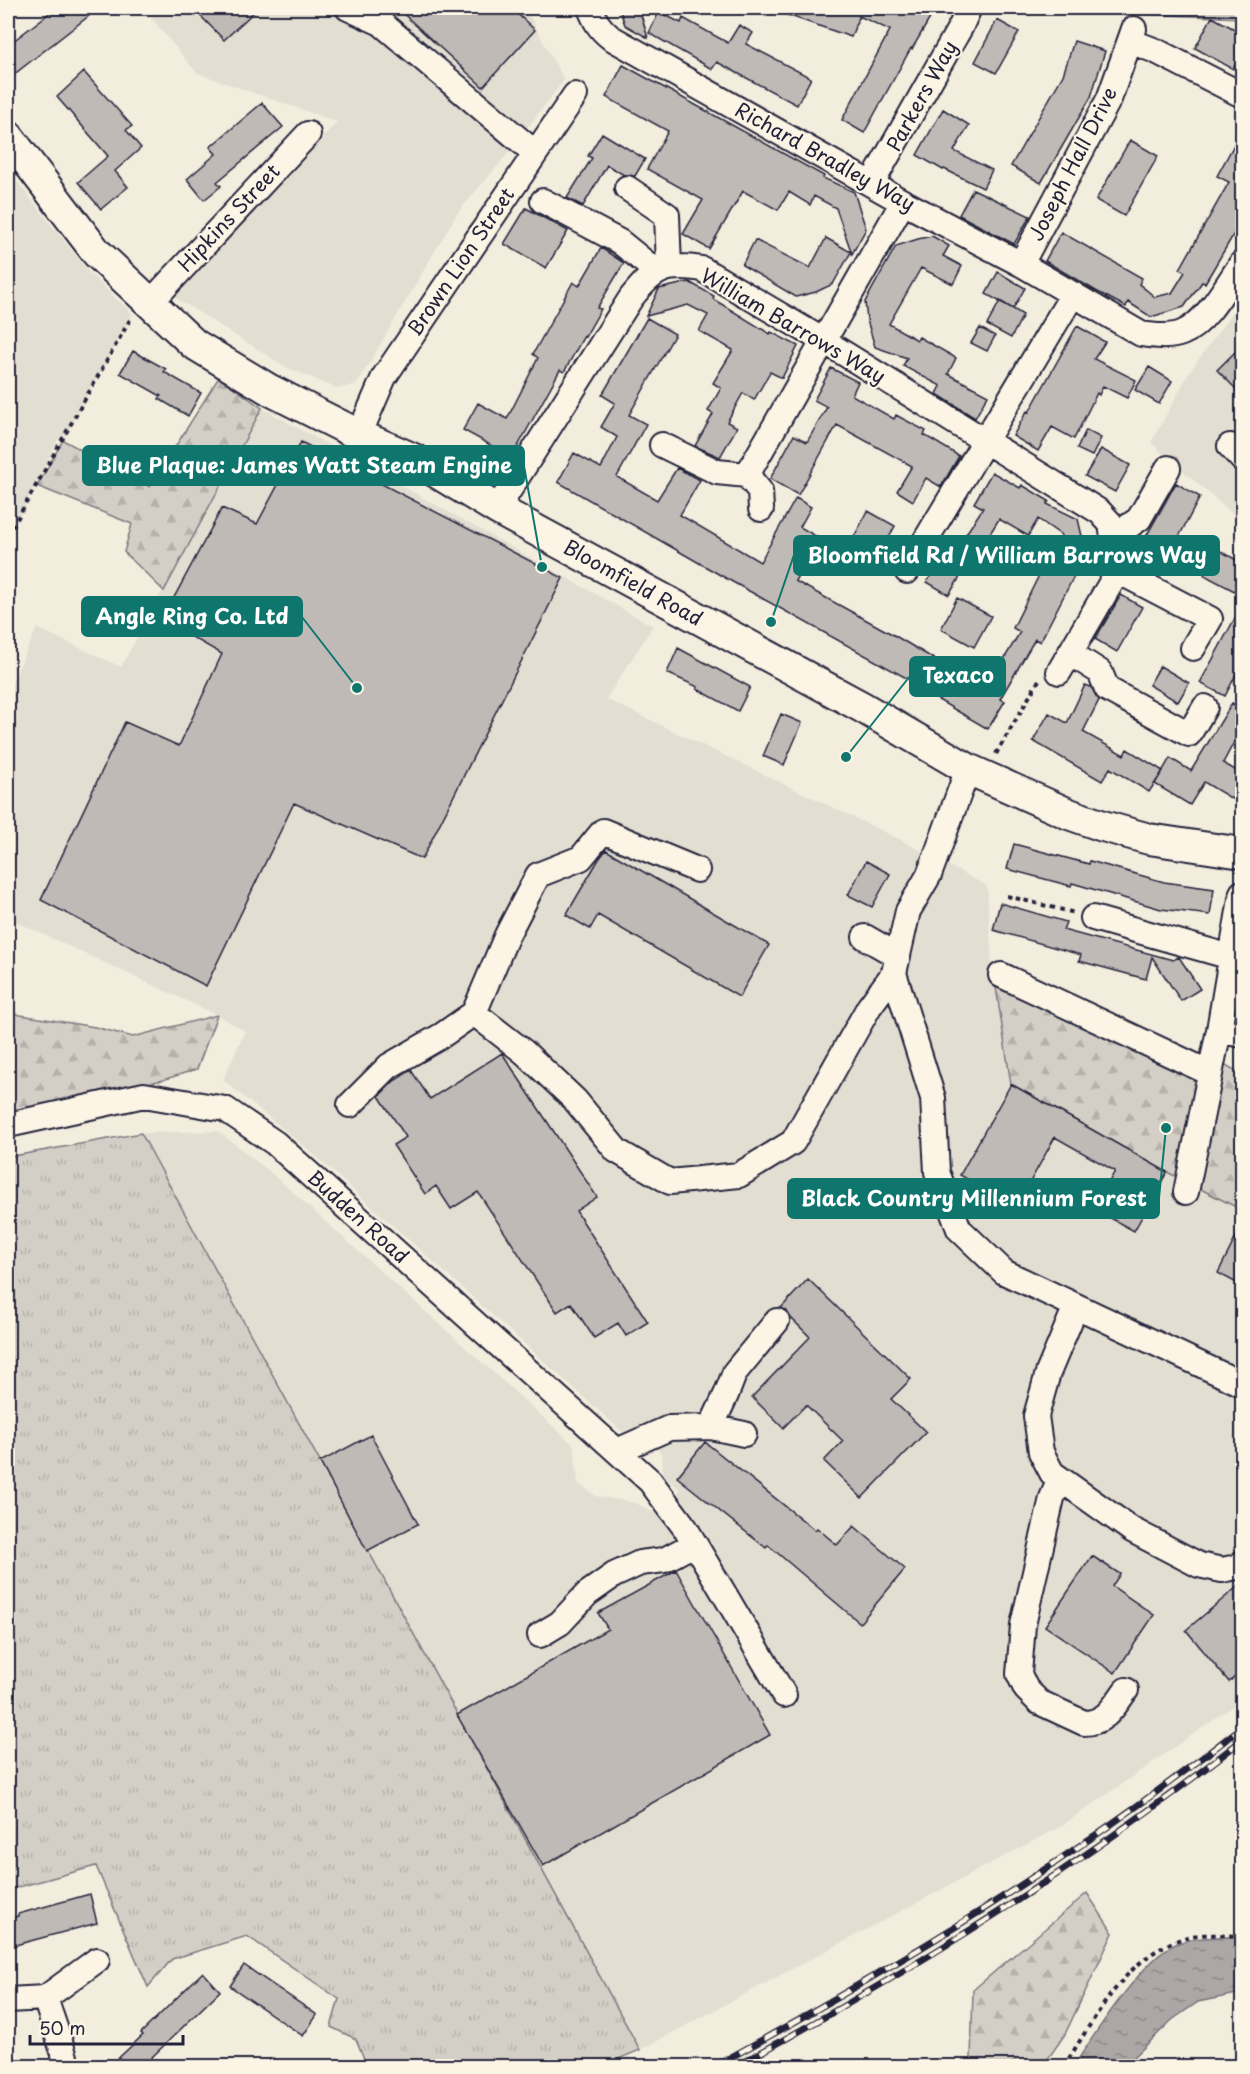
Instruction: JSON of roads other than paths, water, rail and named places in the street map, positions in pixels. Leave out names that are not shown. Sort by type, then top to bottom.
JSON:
[{"type":"main road","name":"Bloomfield Road","points":[[8,136],[97,254],[194,344],[270,390],[359,435],[416,460],[497,508],[862,707],[975,772],[1069,814],[1103,826],[1149,839],[1242,853]]},
{"type":"street","points":[[348,8],[381,23],[535,153]]},
{"type":"street","name":"Richard Bradley Way","points":[[591,8],[601,29],[610,37],[903,202],[1021,264],[1141,334],[1159,337],[1182,333],[1200,321],[1242,263]]},
{"type":"street","name":"Parkers Way","points":[[872,183],[969,8]]},
{"type":"street","name":"Joseph Hall Drive","points":[[1021,264],[1109,99],[1132,35],[1156,51],[1242,95]]},
{"type":"street","name":"Brown Lion Street","points":[[359,435],[384,376],[575,95]]},
{"type":"street","name":"Hipkins Street","points":[[146,299],[308,134]]},
{"type":"street","points":[[627,188],[667,215],[663,269]]},
{"type":"street","points":[[543,201],[620,242],[663,269]]},
{"type":"street","points":[[761,509],[760,491],[752,467],[903,202]]},
{"type":"street","name":"William Barrows Way","points":[[663,269],[683,266],[702,269],[824,341],[1100,512],[1110,524],[1113,537]]},
{"type":"street","points":[[497,508],[631,298],[646,279],[663,269]]},
{"type":"street","points":[[907,571],[1073,294]]},
{"type":"street","points":[[662,445],[717,471],[752,467]]},
{"type":"street","points":[[1168,468],[1139,519],[1113,537],[1118,571],[1064,662],[1100,672],[1107,689],[1189,734],[1205,707]]},
{"type":"street","points":[[1118,571],[1210,619],[1193,648]]},
{"type":"street","points":[[474,1013],[524,1052],[575,1100],[617,1151],[670,1182],[739,1175],[793,1142],[869,1007],[896,964],[908,911],[929,875],[975,772]]},
{"type":"street","points":[[350,1105],[388,1066],[441,1036],[474,1013],[507,935],[538,875],[581,858],[603,831],[697,870]]},
{"type":"street","points":[[1186,1192],[1219,1030],[1242,893]]},
{"type":"street","points":[[1093,918],[1231,957]]},
{"type":"street","points":[[865,937],[896,964],[933,1098],[937,1172],[959,1229],[1004,1272],[1242,1384]]},
{"type":"street","points":[[1001,975],[1210,1073]]},
{"type":"street","points":[[1219,1030],[1242,1035]]},
{"type":"street","name":"Budden Road","points":[[8,1125],[144,1095],[225,1109],[274,1143],[650,1481],[675,1513],[784,1695]]},
{"type":"street","points":[[1076,1306],[1048,1373],[1036,1416],[1041,1452],[1052,1473],[1132,1530],[1199,1565],[1222,1570],[1237,1568],[1242,1563]]},
{"type":"street","points":[[711,1427],[735,1372],[777,1322]]},
{"type":"street","points":[[617,1451],[669,1428],[711,1427],[744,1434]]},
{"type":"street","points":[[1060,1479],[1052,1498],[1023,1625],[1019,1674],[1026,1689],[1039,1701],[1084,1723],[1092,1723],[1106,1717],[1126,1690]]},
{"type":"street","points":[[540,1635],[560,1623],[587,1594],[614,1575],[640,1563],[664,1560],[694,1544]]},
{"type":"street","points":[[8,2000],[45,1998],[97,1960]]},
{"type":"street","points":[[45,1998],[65,2057],[64,2067]]},
{"type":"water","points":[[1217,1937],[1242,1937],[1242,1993],[1198,2002],[1172,2020],[1125,2066],[1074,2066],[1120,1999],[1149,1964],[1163,1952],[1181,1942]]},
{"type":"railway","points":[[715,2066],[851,1989],[986,1908],[1116,1821],[1242,1727]]},
{"type":"railway","points":[[736,2066],[802,2030],[996,1914],[1121,1830],[1242,1740]]},
{"type":"place","name":"Blue Plaque: James Watt Steam Engine","points":[[542,567]]},
{"type":"place","name":"Bloomfield Rd / William Barrows Way","points":[[771,622]]},
{"type":"place","name":"Angle Ring Co. Ltd","points":[[357,688]]},
{"type":"place","name":"Texaco","points":[[846,757]]},
{"type":"place","name":"Black Country Millennium Forest","points":[[1166,1128]]}]
